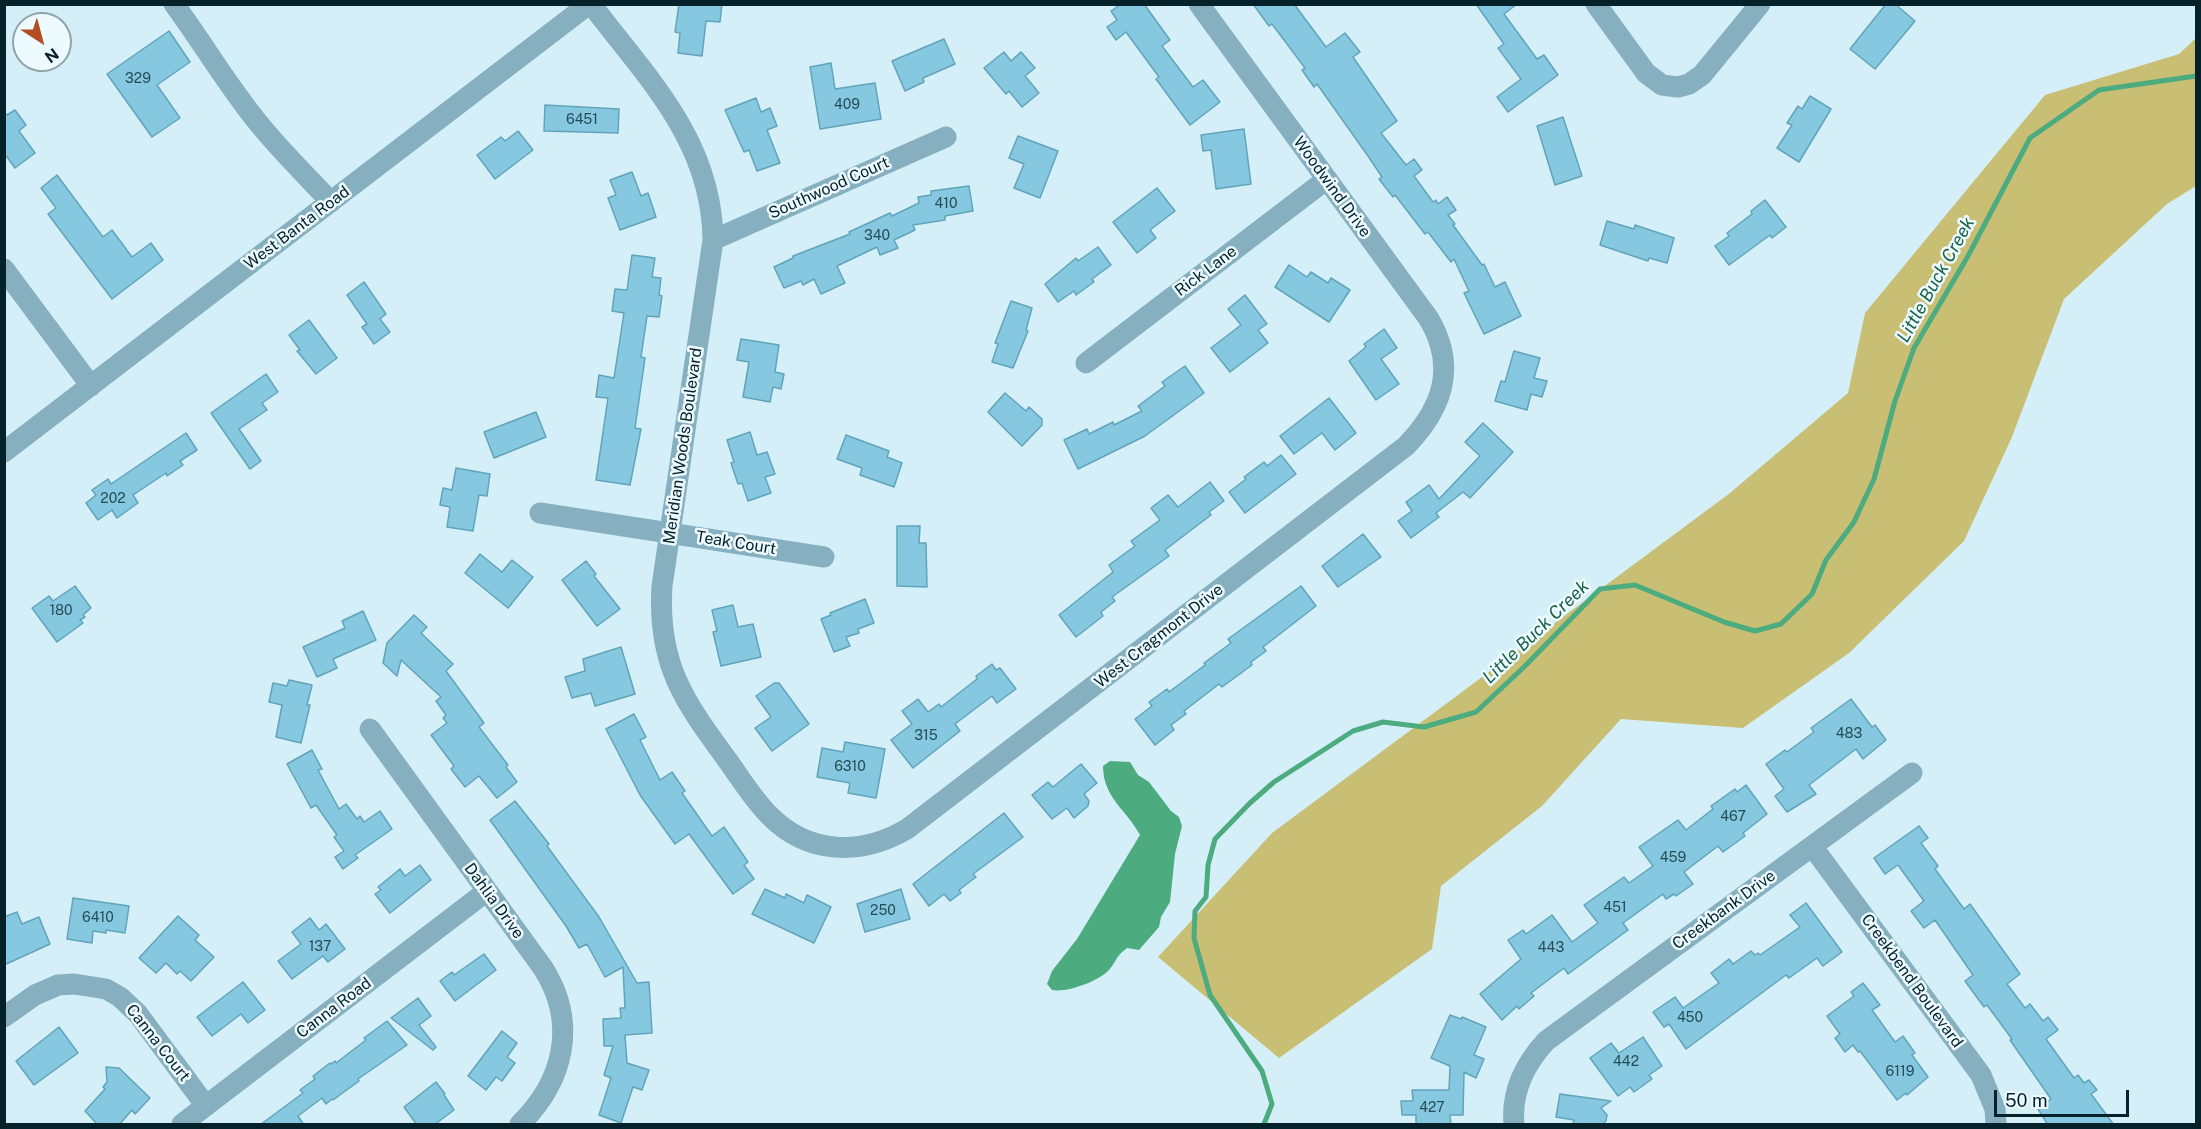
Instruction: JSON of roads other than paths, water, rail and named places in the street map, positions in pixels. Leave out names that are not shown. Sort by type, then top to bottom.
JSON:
[{"type":"street","points":[[174,4],[241,100],[286,155],[331,202]]},
{"type":"street","name":"Woodwind Drive","points":[[1199,4],[1429,319],[1441,350],[1443,378]]},
{"type":"street","points":[[1596,4],[1646,73],[1658,83],[1671,87],[1689,84],[1702,75],[1760,4]]},
{"type":"street","name":"West Banta Road","points":[[4,452],[583,6]]},
{"type":"street","name":"Meridian Woods Boulevard","points":[[583,6],[669,106],[691,142],[701,164],[710,198],[713,240],[662,586],[662,628],[669,661],[681,692],[693,713],[770,816],[781,826],[801,837],[837,848]]},
{"type":"street","name":"Southwood Court","points":[[713,240],[946,137]]},
{"type":"street","name":"Rick Lane","points":[[1086,363],[1327,179]]},
{"type":"street","points":[[4,269],[91,386]]},
{"type":"street","name":"West Cragmont Drive","points":[[837,848],[874,844],[907,829],[1387,460],[1414,437],[1432,416],[1443,378]]},
{"type":"street","name":"Teak Court","points":[[540,513],[824,557]]},
{"type":"street","name":"Dahlia Drive","points":[[370,729],[547,975],[557,998],[562,1022],[562,1047],[556,1071],[541,1101],[520,1125]]},
{"type":"street","name":"Creekbank Drive","points":[[1514,1125],[1518,1087],[1526,1066],[1546,1041],[1912,772]]},
{"type":"street","name":"Creekbend Boulevard","points":[[1812,846],[1981,1075],[1995,1109],[1996,1125]]},
{"type":"street","name":"Canna Road","points":[[182,1125],[487,891]]},
{"type":"street","name":"Canna Court","points":[[4,1017],[35,995],[58,986],[74,984],[106,989],[133,1008],[206,1106]]},
{"type":"waterway","name":"Little Buck Creek","points":[[1264,1124],[1272,1104],[1262,1071],[1210,995],[1194,938],[1195,911],[1206,897],[1208,865],[1215,839],[1274,782],[1353,731],[1383,722],[1424,727],[1476,712],[1524,667],[1600,589],[1635,585],[1724,622],[1755,631],[1781,624],[1812,594],[1826,560],[1854,522],[1874,479],[1895,401],[1914,348],[1968,256],[2030,138],[2099,90],[2196,76]]}]
